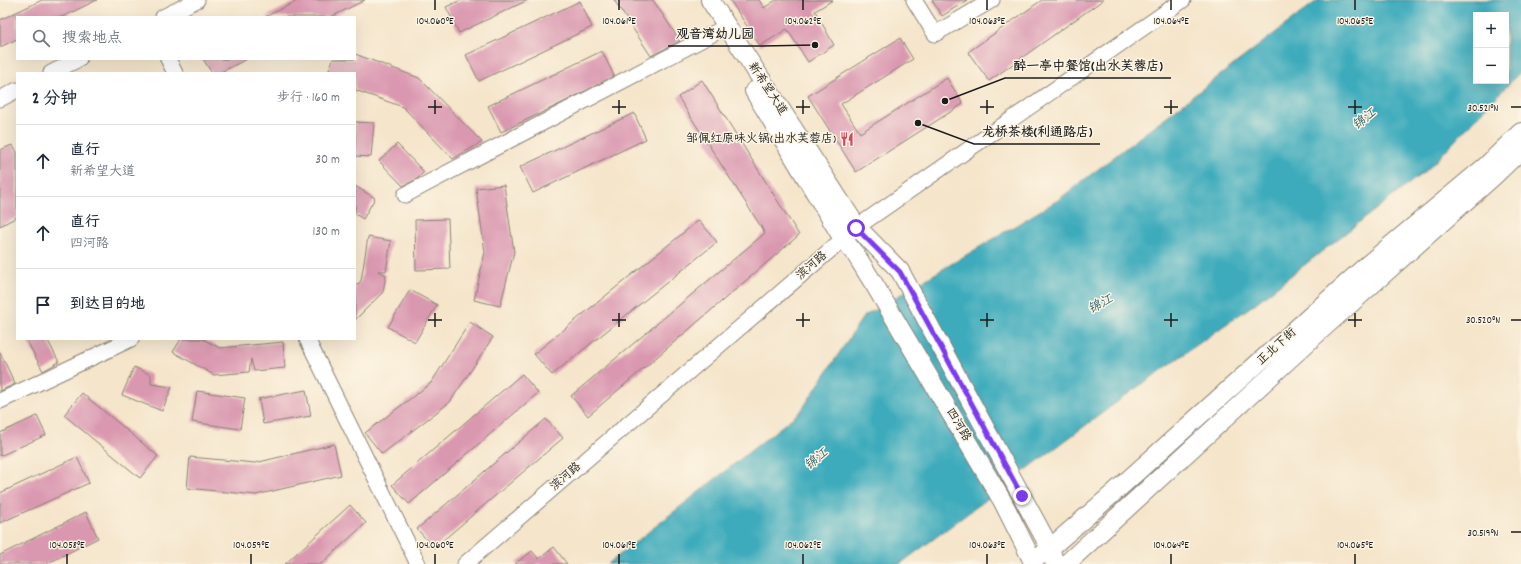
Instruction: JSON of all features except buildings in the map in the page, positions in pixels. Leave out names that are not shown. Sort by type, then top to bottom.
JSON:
[{"type":"street","points":[[165,16],[197,0]]},
{"type":"street","points":[[698,0],[850,233]]},
{"type":"street","name":"新希望大道","points":[[710,0],[850,233],[900,272]]},
{"type":"street","points":[[914,0],[935,34],[992,0]]},
{"type":"street","name":"滨河路","points":[[465,564],[850,233],[1174,3]]},
{"type":"street","points":[[405,195],[718,31]]},
{"type":"street","points":[[53,72],[77,60]]},
{"type":"street","points":[[168,60],[174,72]]},
{"type":"street","points":[[0,99],[16,91]]},
{"type":"street","name":"正北下街","points":[[1034,564],[1053,556],[1109,497],[1360,271],[1486,166],[1521,132]]},
{"type":"street","name":"正北下街","points":[[1066,564],[1521,150]]},
{"type":"street","name":"四河路","points":[[850,233],[856,255],[1003,502],[1034,564]]},
{"type":"street","name":"四河路","points":[[900,272],[1053,556]]},
{"type":"street","points":[[0,401],[129,340]]},
{"type":"street","points":[[307,340],[418,564]]},
{"type":"water","name":"锦江","points":[[1318,0],[1521,0],[1521,71],[1509,84],[1509,12],[1473,12],[1473,84],[1509,84],[1429,168],[1253,305],[1121,399],[900,564],[608,564],[801,411],[863,317],[1058,200]]},
{"type":"place","name":"观音湾幼儿园","points":[[815,45]]},
{"type":"place","name":"醉一亭中餐馆(出水芙蓉店)","points":[[945,101]]},
{"type":"place","name":"龙桥茶楼(利通路店)","points":[[918,123]]},
{"type":"place","name":"邹佩红原味火锅(出水芙蓉店)","points":[[847,139]]},
{"type":"route","points":[[856,228],[900,272],[1022,496]]}]
